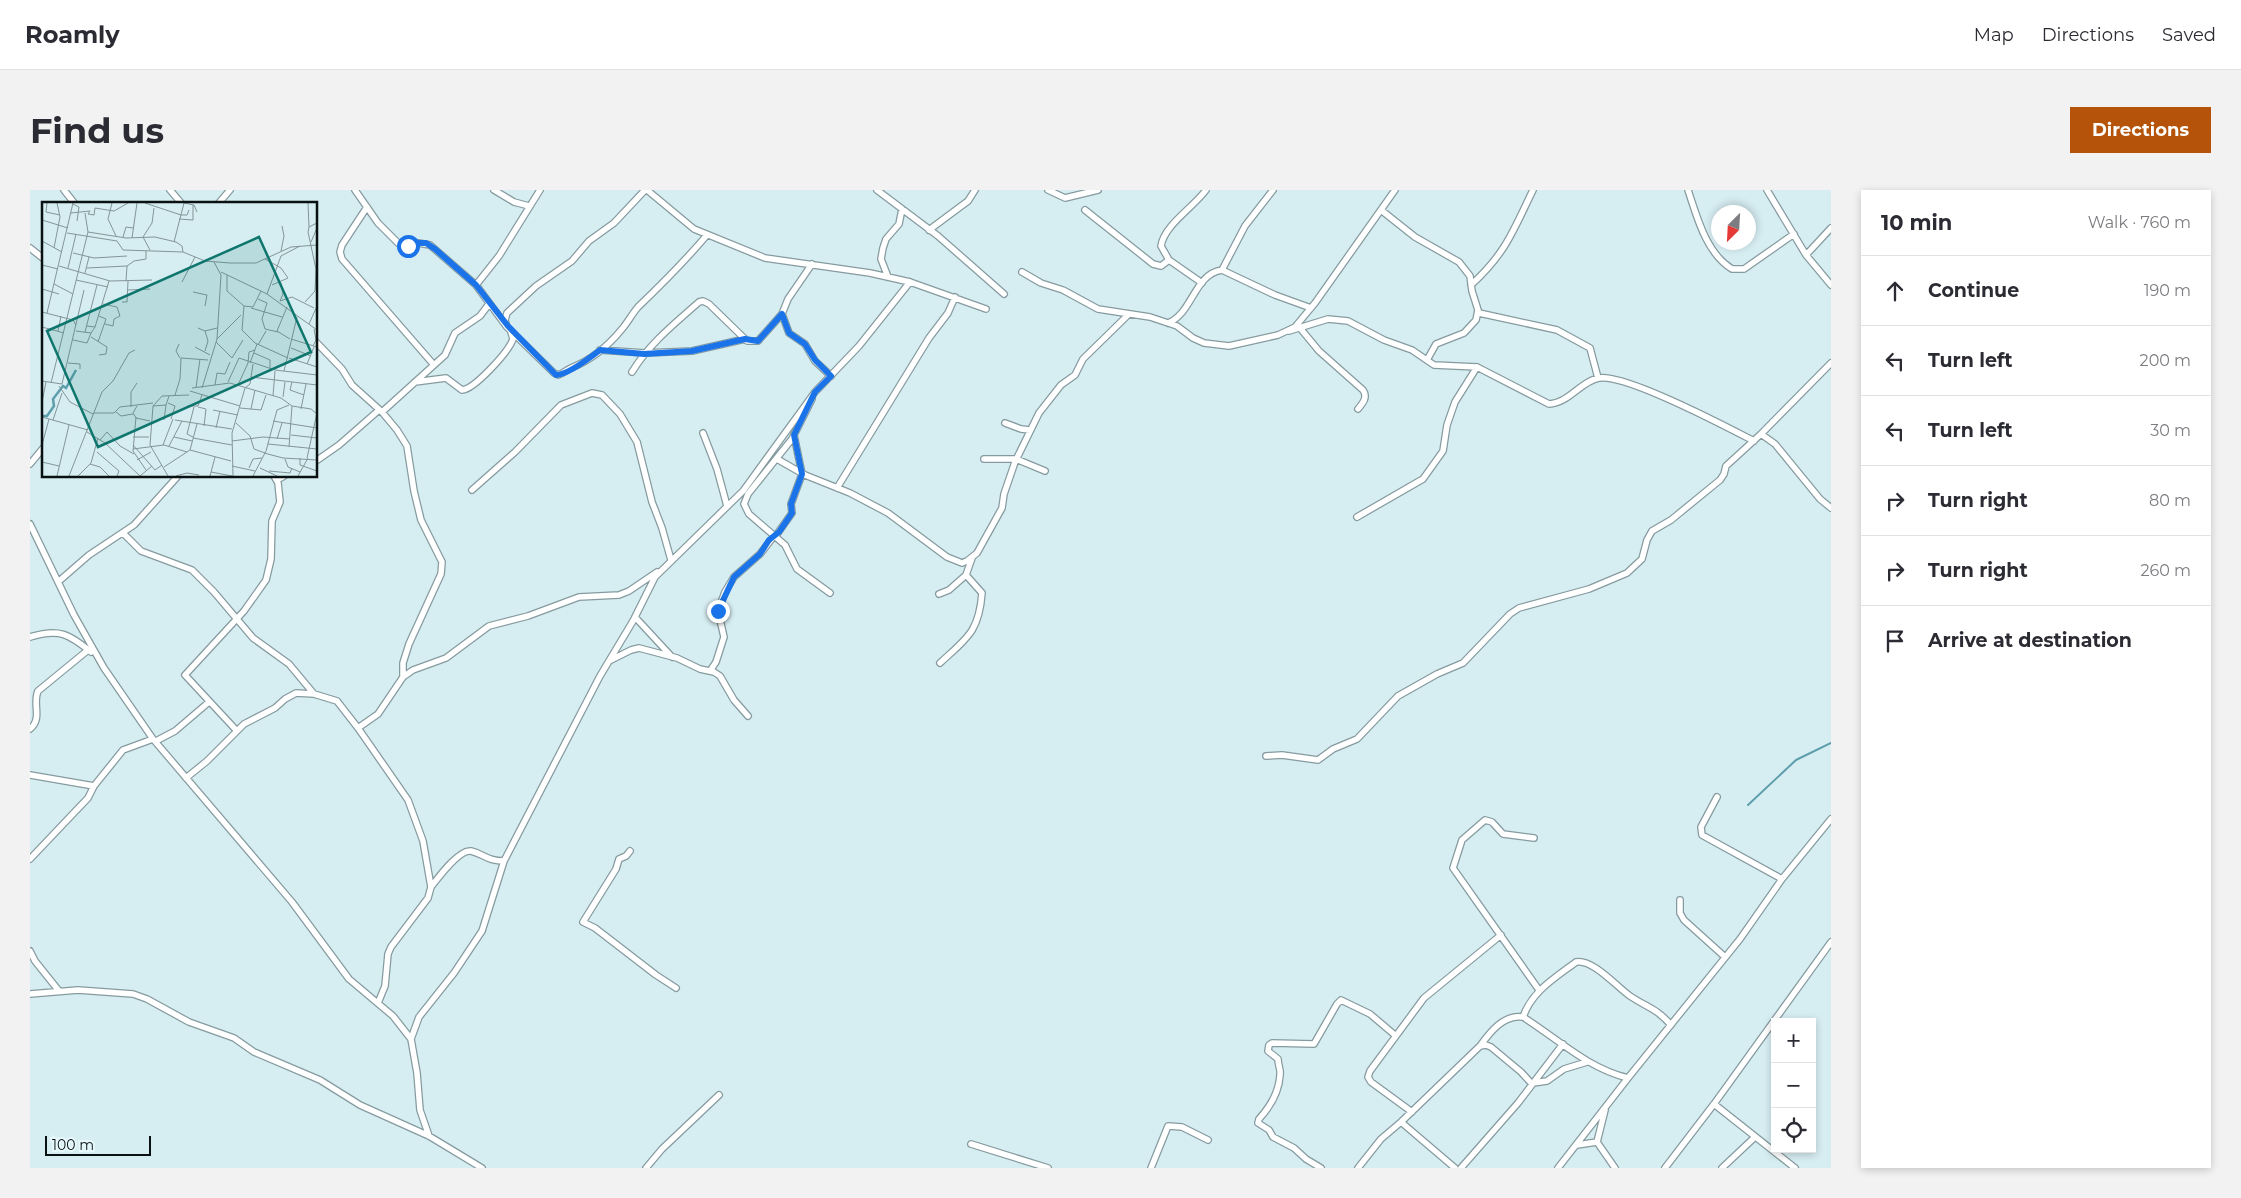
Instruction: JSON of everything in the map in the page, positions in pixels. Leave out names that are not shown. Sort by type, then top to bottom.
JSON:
[{"type":"street","points":[[64,190],[73,202]]},
{"type":"street","points":[[170,190],[180,202]]},
{"type":"street","points":[[220,202],[230,190]]},
{"type":"street","points":[[355,190],[378,223],[398,243],[404,246],[418,243],[430,245],[476,285],[508,326],[556,375],[580,365],[624,328],[638,308],[707,236]]},
{"type":"street","points":[[494,190],[514,202],[530,206]]},
{"type":"street","points":[[476,285],[499,256],[540,190]]},
{"type":"street","points":[[415,382],[446,378],[462,390],[468,389],[488,371],[511,343],[513,334],[505,320],[507,313],[541,282],[572,261],[589,241],[614,223],[646,190],[707,236],[765,258],[812,264],[910,282],[986,309]]},
{"type":"street","points":[[877,190],[929,230],[1004,294]]},
{"type":"street","points":[[929,230],[968,201],[975,190]]},
{"type":"street","points":[[1048,190],[1065,198],[1098,190]]},
{"type":"street","points":[[1202,283],[1169,260],[1162,250],[1161,241],[1173,225],[1206,190]]},
{"type":"street","points":[[1168,323],[1178,318],[1187,308],[1193,295],[1202,283],[1212,274],[1222,270],[1245,226],[1273,190]]},
{"type":"street","points":[[1289,331],[1311,308],[1395,190]]},
{"type":"street","points":[[1471,285],[1485,272],[1505,247],[1534,190]]},
{"type":"street","points":[[1688,190],[1709,243],[1718,257],[1732,269],[1744,269],[1794,234]]},
{"type":"street","points":[[1767,190],[1780,215],[1806,255],[1831,285]]},
{"type":"street","points":[[367,206],[342,245],[340,252],[342,260],[434,365]]},
{"type":"street","points":[[888,277],[881,258],[883,248],[886,239],[899,224],[902,209]]},
{"type":"street","points":[[1085,210],[1153,264],[1161,266],[1169,260]]},
{"type":"street","points":[[1381,210],[1415,237],[1459,262],[1470,276],[1478,313],[1470,328],[1436,344],[1427,360]]},
{"type":"street","points":[[1806,255],[1831,228]]},
{"type":"street","points":[[30,248],[42,257]]},
{"type":"street","points":[[600,350],[644,354],[692,351],[745,339],[758,341],[782,314],[788,299],[812,264]]},
{"type":"street","points":[[1222,270],[1275,295],[1311,308]]},
{"type":"street","points":[[1022,272],[1041,283],[1063,290],[1098,309],[1168,323],[1177,326],[1193,338],[1221,346],[1229,346],[1289,331],[1328,319],[1348,321],[1390,342],[1412,350],[1437,366],[1477,367],[1549,404],[1560,402],[1598,378],[1622,380],[1688,408],[1754,441]]},
{"type":"street","points":[[358,728],[378,714],[403,676],[413,670],[446,658],[489,626],[528,616],[579,597],[619,595],[630,591],[661,569],[743,491],[815,392],[859,346],[910,282]]},
{"type":"street","points":[[837,488],[929,338],[948,313],[955,297]]},
{"type":"street","points":[[632,372],[644,354],[685,314],[703,301],[710,304],[745,339]]},
{"type":"street","points":[[318,460],[339,445],[445,355],[455,333],[480,316],[489,304]]},
{"type":"street","points":[[1478,313],[1557,330],[1572,337],[1590,348],[1598,378]]},
{"type":"street","points":[[782,314],[789,333],[805,344],[815,360],[831,376]]},
{"type":"street","points":[[777,459],[802,474],[837,488],[888,513],[956,561],[962,563],[977,553],[1002,508],[1004,494],[1016,459],[1039,414],[1061,385],[1075,375],[1084,359],[1129,314]]},
{"type":"street","points":[[1300,328],[1319,351],[1365,393],[1364,401],[1358,409]]},
{"type":"street","points":[[318,344],[342,369],[352,385],[397,430],[407,446],[421,520],[443,566],[410,644],[403,664],[403,676]]},
{"type":"street","points":[[1266,756],[1302,756],[1316,760],[1321,758],[1333,749],[1362,735],[1373,720],[1398,696],[1437,674],[1462,663],[1518,608],[1589,589],[1627,573],[1642,559],[1647,540],[1652,531],[1671,520],[1720,480],[1726,466],[1754,441],[1831,363]]},
{"type":"street","points":[[1357,517],[1429,473],[1444,446],[1447,425],[1454,402],[1477,367]]},
{"type":"street","points":[[815,392],[794,435],[748,494],[744,504],[749,514],[785,545],[797,569],[830,593]]},
{"type":"street","points":[[472,490],[515,452],[561,405],[592,393],[602,395],[620,414],[637,442],[652,502],[671,560]]},
{"type":"street","points":[[1006,423],[1021,429],[1030,430]]},
{"type":"street","points":[[703,433],[717,468],[728,506]]},
{"type":"street","points":[[1761,434],[1775,444],[1814,492],[1831,508]]},
{"type":"street","points":[[710,671],[716,662],[724,637],[718,611],[725,592],[734,577],[760,554],[792,513],[791,504],[802,474],[794,435]]},
{"type":"street","points":[[30,464],[42,449]]},
{"type":"street","points":[[984,459],[1016,459],[1045,471]]},
{"type":"street","points":[[58,582],[89,555],[123,533],[144,516],[176,478]]},
{"type":"street","points":[[238,731],[185,675],[236,620],[266,580],[271,559],[272,521],[280,502],[275,478]]},
{"type":"street","points":[[30,524],[99,660],[155,740],[292,902],[349,979],[394,1016],[411,1039],[417,1073],[420,1110],[429,1136]]},
{"type":"street","points":[[123,533],[141,552],[192,570],[214,592],[253,638],[289,664],[314,694]]},
{"type":"street","points":[[939,594],[949,590],[966,575],[972,556]]},
{"type":"street","points":[[411,1039],[419,1017],[454,973],[482,932],[504,861],[609,661],[661,569]]},
{"type":"street","points":[[940,663],[972,633],[977,624],[982,593],[966,575]]},
{"type":"street","points":[[635,617],[672,657]]},
{"type":"street","points":[[30,637],[50,632],[68,635],[99,660]]},
{"type":"street","points":[[609,661],[639,648],[672,657],[700,669],[710,671],[720,676],[734,700],[748,716]]},
{"type":"street","points":[[30,728],[35,725],[37,717],[35,698],[38,691],[88,650]]},
{"type":"street","points":[[186,778],[207,761],[250,720],[275,708],[285,699],[296,693],[314,694],[337,702],[358,728],[408,800],[423,841],[431,887]]},
{"type":"street","points":[[30,859],[88,798],[94,786],[123,750],[155,740],[175,731],[209,702]]},
{"type":"street","points":[[30,775],[94,786]]},
{"type":"street","points":[[1717,796],[1701,827],[1702,835],[1782,879]]},
{"type":"street","points":[[1534,838],[1504,834],[1492,822],[1485,820],[1465,836],[1459,846],[1453,866],[1454,871],[1501,934],[1539,990]]},
{"type":"street","points":[[1558,1168],[1726,957],[1782,879],[1831,820]]},
{"type":"street","points":[[630,851],[626,856],[619,859],[616,869],[583,922],[595,928],[656,976],[676,988]]},
{"type":"street","points":[[378,1003],[385,986],[388,954],[391,947],[428,898],[431,887],[453,861],[464,852],[472,852],[491,860],[504,861]]},
{"type":"street","points":[[1680,900],[1680,913],[1684,920],[1726,957]]},
{"type":"street","points":[[1412,1112],[1381,1091],[1368,1077],[1370,1071],[1424,998],[1501,934]]},
{"type":"street","points":[[1665,1168],[1714,1104],[1831,942]]},
{"type":"street","points":[[30,951],[35,961],[59,991]]},
{"type":"street","points":[[1523,1017],[1526,1007],[1539,990],[1576,962],[1584,961],[1629,996],[1656,1009],[1671,1025]]},
{"type":"street","points":[[30,994],[78,990],[133,994],[147,999],[188,1022],[234,1038],[254,1052],[320,1080],[360,1105],[429,1136],[482,1168]]},
{"type":"street","points":[[1321,1168],[1294,1148],[1273,1137],[1272,1132],[1258,1124],[1278,1090],[1280,1075],[1277,1066],[1278,1059],[1268,1051],[1269,1045],[1272,1043],[1314,1044],[1341,1000],[1370,1014],[1396,1036]]},
{"type":"street","points":[[1358,1168],[1381,1139],[1412,1112],[1504,1021],[1515,1016],[1523,1017],[1587,1062],[1602,1070],[1628,1078]]},
{"type":"street","points":[[1461,1168],[1533,1084],[1563,1044]]},
{"type":"street","points":[[1480,1046],[1486,1045],[1491,1047],[1533,1084]]},
{"type":"street","points":[[1533,1084],[1547,1081],[1564,1069],[1587,1062]]},
{"type":"street","points":[[646,1168],[662,1149],[719,1095]]},
{"type":"street","points":[[1714,1104],[1795,1168]]},
{"type":"street","points":[[1606,1107],[1597,1142],[1615,1168]]},
{"type":"street","points":[[1401,1122],[1455,1168]]},
{"type":"street","points":[[1151,1168],[1168,1126],[1182,1127],[1208,1140]]},
{"type":"street","points":[[1722,1168],[1755,1137]]},
{"type":"street","points":[[1577,1145],[1597,1142]]},
{"type":"street","points":[[971,1144],[1032,1161],[1048,1168]]},
{"type":"waterway","points":[[1748,805],[1796,760],[1831,743]]},
{"type":"route","points":[[408,246],[426,243],[435,249],[476,285],[497,314],[556,375],[560,375],[570,368],[580,365],[600,350],[644,354],[692,351],[745,339],[755,342],[763,338],[782,314],[789,333],[805,344],[815,360],[831,376],[815,392],[802,423],[794,435],[802,474],[792,499],[792,513],[775,537],[769,540],[760,554],[734,577],[725,592],[718,611]]}]
